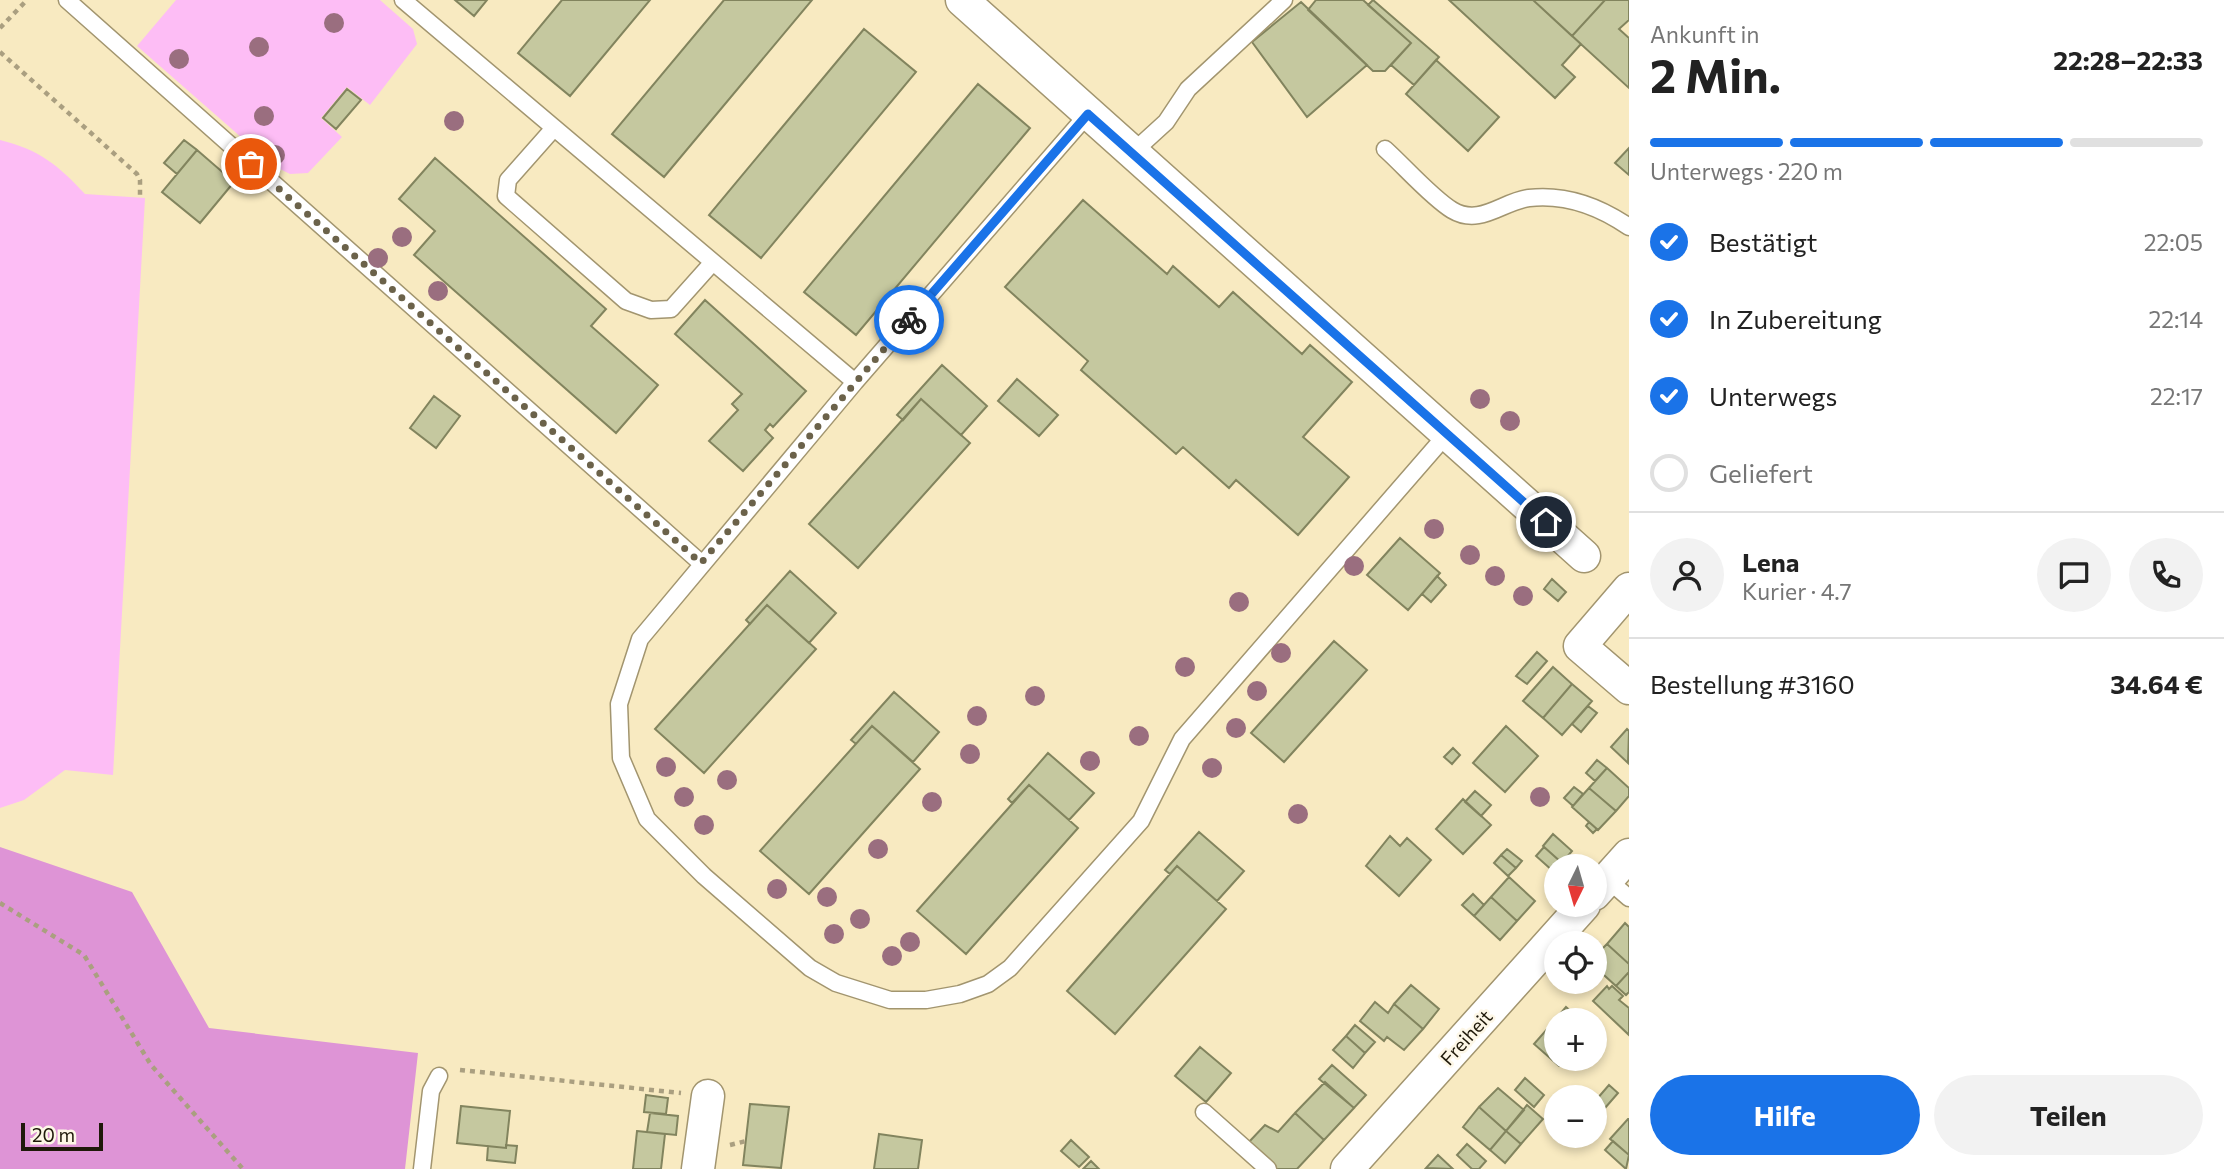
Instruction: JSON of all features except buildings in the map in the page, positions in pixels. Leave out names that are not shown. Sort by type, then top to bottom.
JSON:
[{"type":"street","points":[[962,0],[1584,556]]},
{"type":"street","points":[[1629,589],[1580,646],[1629,688]]},
{"type":"street","points":[[1610,890],[1629,855]]},
{"type":"street","name":"Freiheit","points":[[1347,1169],[1573,917]]},
{"type":"street","points":[[698,1169],[708,1096]]},
{"type":"lane","points":[[67,0],[701,563]]},
{"type":"lane","points":[[403,0],[855,383]]},
{"type":"lane","points":[[1132,153],[1166,122],[1188,89],[1284,0]]},
{"type":"lane","points":[[1088,114],[701,563],[640,639],[619,704],[621,758],[648,818],[725,894],[810,968],[836,983],[890,1000],[926,1000],[960,994],[988,984],[1010,968],[1141,821],[1182,739],[1447,434]]},
{"type":"lane","points":[[554,128],[508,180],[506,196],[626,301],[651,310],[671,309],[713,262]]},
{"type":"lane","points":[[1385,149],[1453,211],[1469,215],[1488,214],[1526,198],[1548,198],[1596,206],[1629,227]]},
{"type":"lane","points":[[422,1169],[430,1091],[439,1076]]},
{"type":"lane","points":[[1204,1112],[1268,1169]]},
{"type":"path","points":[[0,28],[27,0]]},
{"type":"path","points":[[0,52],[137,174],[141,180],[140,198]]},
{"type":"path","points":[[0,903],[84,955],[151,1065],[243,1169]]},
{"type":"path","points":[[439,1076],[453,1070],[708,1096]]},
{"type":"shaded area","points":[[176,0],[380,0],[413,29],[417,44],[370,105],[347,87],[321,118],[342,137],[308,173],[290,174],[274,166],[137,46]]},
{"type":"shaded area","points":[[0,140],[47,160],[85,194],[145,198],[113,775],[65,770],[24,800],[0,808]]},
{"type":"shaded area","points":[[0,847],[132,892],[209,1028],[418,1053],[405,1169],[0,1169]]},
{"type":"way so far","points":[[251,164],[701,563],[909,320]]},
{"type":"route","points":[[909,320],[1088,114],[1546,522]]}]
